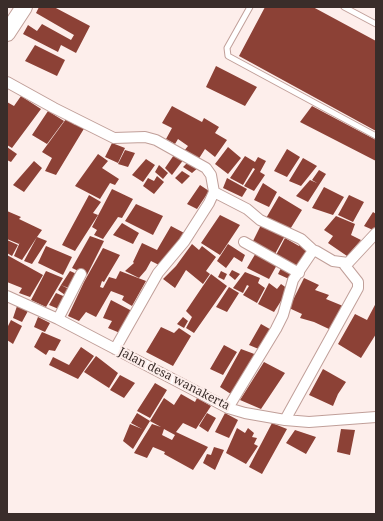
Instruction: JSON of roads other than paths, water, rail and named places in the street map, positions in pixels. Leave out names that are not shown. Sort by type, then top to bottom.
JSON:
[{"type":"main road","points":[[7,33],[24,7]]},
{"type":"street","points":[[7,82],[54,108],[114,138],[123,140],[145,138],[156,140],[170,146],[206,168],[211,175],[214,192],[209,203],[184,242],[158,273],[115,349]]},
{"type":"street","points":[[214,192],[248,208],[264,222],[301,239],[314,251],[333,261],[348,263],[376,233]]},
{"type":"street","points":[[244,242],[299,273]]},
{"type":"street","points":[[228,408],[276,329],[291,291],[293,280],[314,251]]},
{"type":"street","points":[[284,420],[358,288],[358,282],[343,263]]},
{"type":"street","points":[[58,319],[81,274]]},
{"type":"street","name":"Jalan desa wanakerta","points":[[7,296],[58,319],[228,408],[245,413],[284,420],[310,422],[376,417]]},
{"type":"lane","points":[[250,7],[227,48],[228,56],[376,136]]},
{"type":"lane","points":[[344,7],[376,24]]}]
